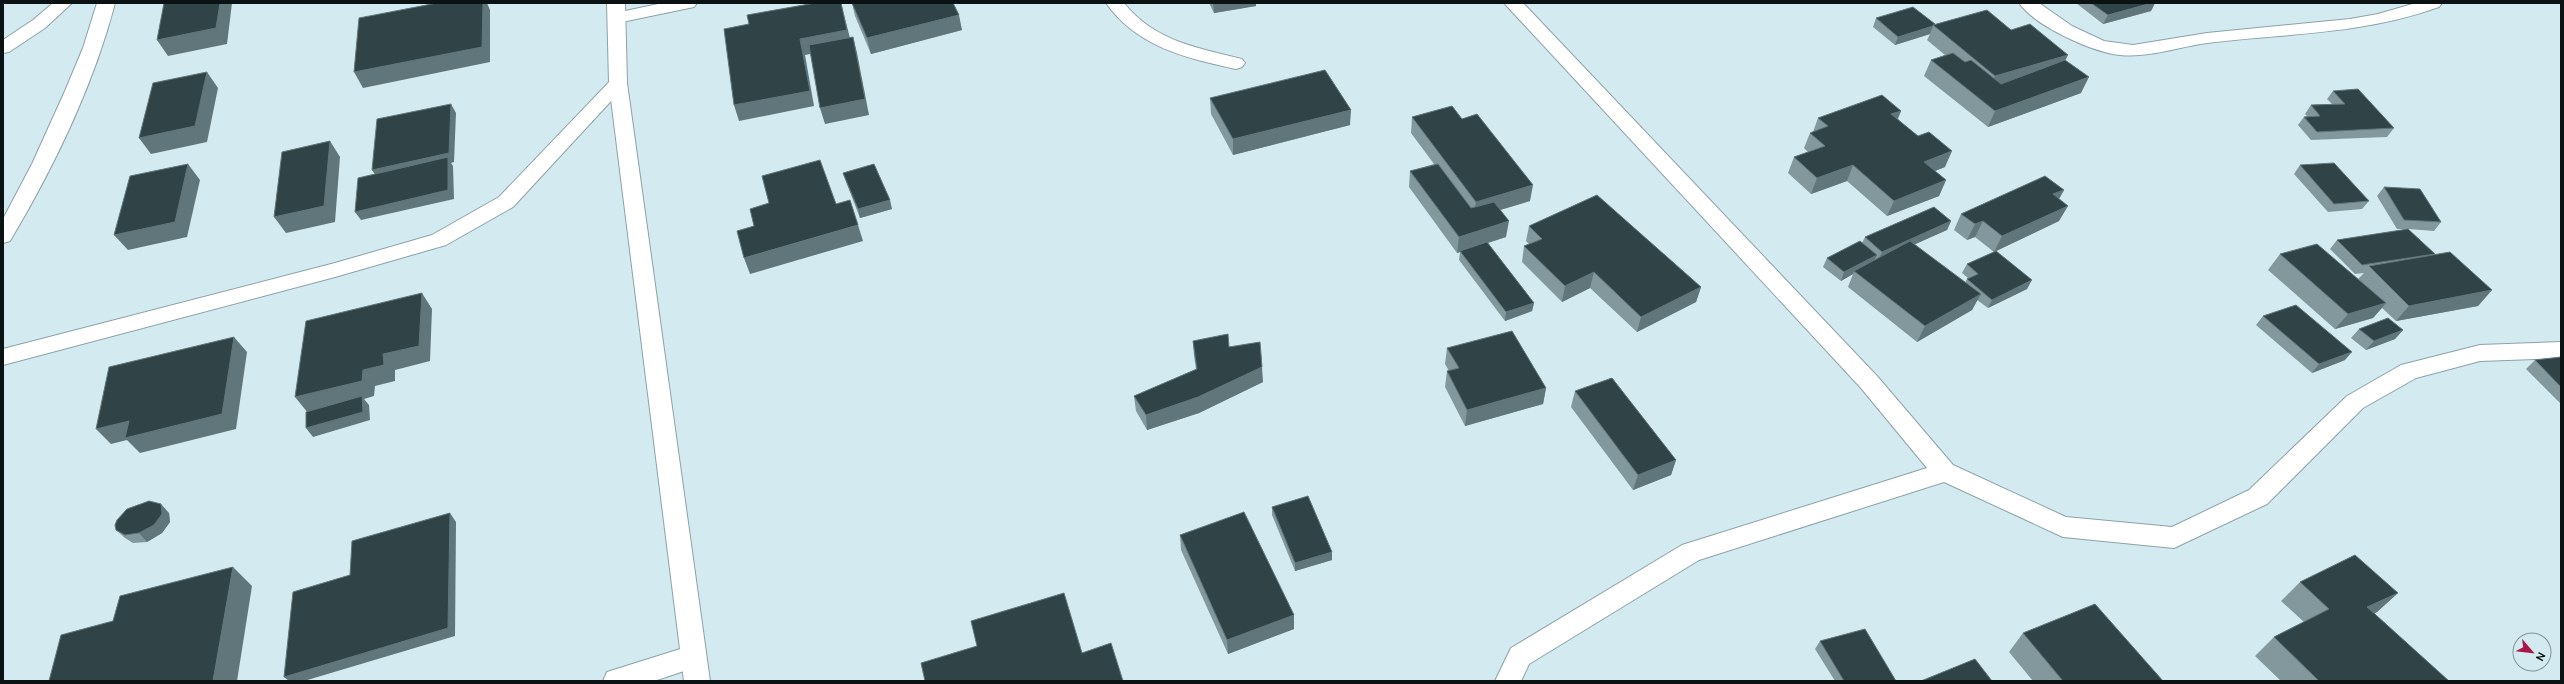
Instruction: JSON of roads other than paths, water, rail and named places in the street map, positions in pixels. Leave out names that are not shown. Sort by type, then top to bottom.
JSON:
[{"type":"street","points":[[3,48],[40,24],[63,3]]},
{"type":"street","points":[[3,236],[46,156],[82,76],[99,34],[106,3]]},
{"type":"street","points":[[616,681],[695,669],[618,83],[616,11],[688,3]]},
{"type":"street","points":[[1115,3],[1121,13],[1150,36],[1191,54],[1236,63]]},
{"type":"street","points":[[1513,3],[1869,382],[1945,472],[2064,527],[2174,538],[2258,497],[2355,402],[2409,371],[2480,353],[2561,350]]},
{"type":"street","points":[[2028,3],[2066,30],[2088,42],[2129,51],[2205,38],[2311,30],[2364,23],[2407,14],[2433,3]]},
{"type":"street","points":[[3,357],[335,270],[439,240],[506,202],[618,83]]},
{"type":"street","points":[[1508,681],[1520,656],[1691,552],[1945,472]]}]
